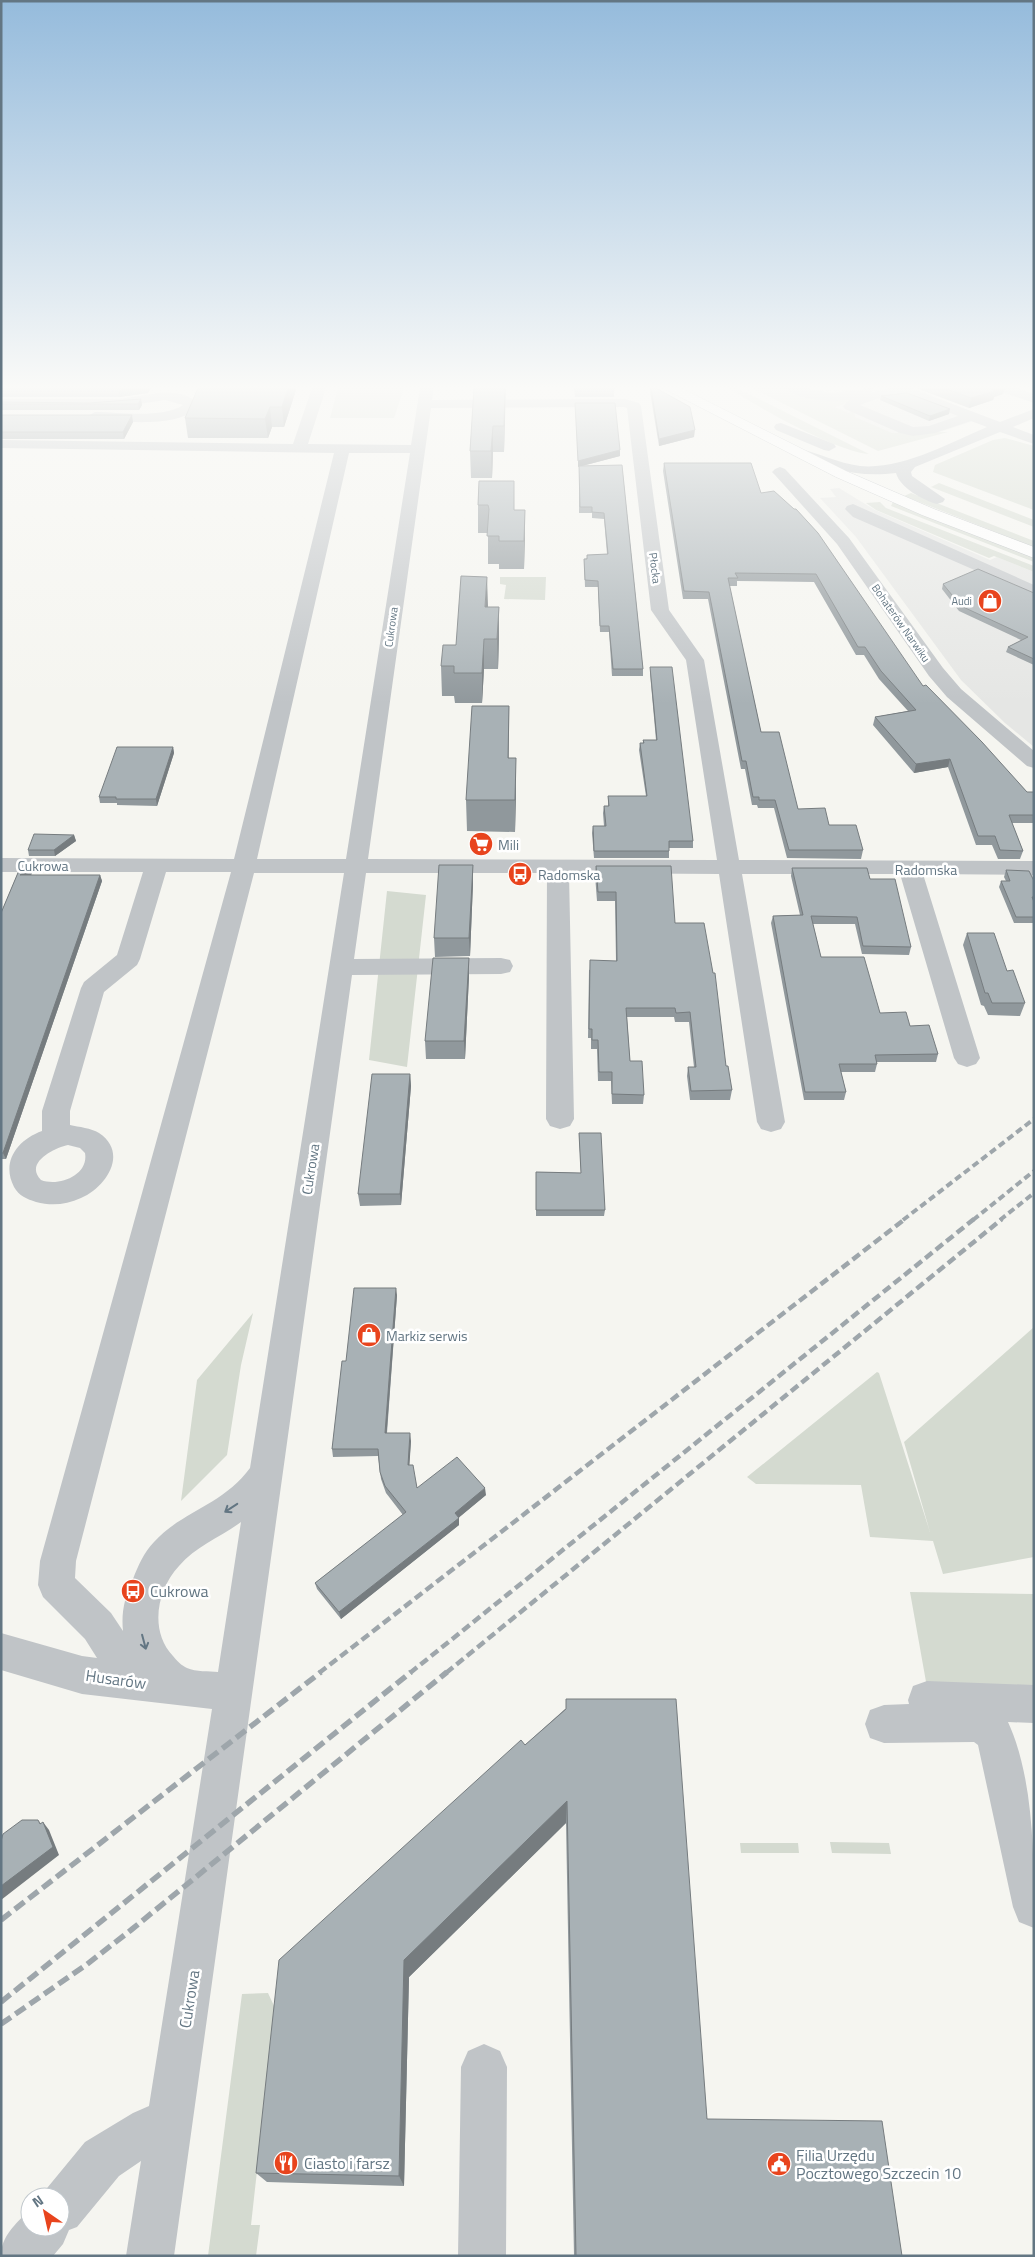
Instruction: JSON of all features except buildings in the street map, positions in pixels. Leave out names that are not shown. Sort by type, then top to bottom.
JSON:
[{"type":"main road","points":[[884,493],[1034,553]]},
{"type":"main road","points":[[924,493],[1034,537]]},
{"type":"street","points":[[123,1681],[115,1652],[98,1626],[56,1585],[58,1561],[244,866],[332,493]]},
{"type":"street","name":"Cukrowa","points":[[150,2256],[410,493]]},
{"type":"street","name":"Płocka","points":[[645,493],[660,610],[695,660],[728,868]]},
{"type":"street","name":"Bohaterów Narwiku","points":[[799,493],[843,541],[936,672],[954,693],[1034,762]]},
{"type":"street","points":[[928,493],[937,499]]},
{"type":"street","points":[[853,509],[859,514],[1034,591]]},
{"type":"street","name":"Cukrowa","points":[[1,865],[355,865]]},
{"type":"street","name":"Radomska","points":[[355,865],[910,869],[1034,868]]},
{"type":"street","points":[[56,1137],[56,1111],[93,988],[128,959],[158,866]]},
{"type":"street","points":[[558,866],[560,1119]]},
{"type":"street","points":[[728,868],[771,1122]]},
{"type":"street","points":[[910,869],[967,1058]]},
{"type":"street","points":[[341,967],[501,966]]},
{"type":"street","points":[[184,1688],[168,1679],[156,1668],[143,1643],[140,1616],[150,1580],[162,1556],[175,1544],[238,1504],[265,1474]]},
{"type":"street","name":"Husarów","points":[[1,1651],[70,1672],[123,1681],[234,1693]]},
{"type":"street","points":[[932,1723],[927,1700],[1034,1704]]},
{"type":"street","points":[[884,1724],[978,1724],[992,1731],[999,1744],[1034,1907]]},
{"type":"street","points":[[482,2256],[484,2067]]},
{"type":"street","points":[[70,2198],[102,2159],[150,2129],[170,2125]]},
{"type":"street","points":[[21,2256],[37,2237]]},
{"type":"shaded area","points":[[833,493],[848,493],[875,510],[990,560],[997,557],[1034,572],[1034,747],[1005,723],[961,680],[856,537],[820,498],[836,497]]},
{"type":"shaded area","points":[[912,493],[1034,541],[1034,547],[904,496]]},
{"type":"shaded area","points":[[947,493],[966,493],[1034,520],[1034,527]]},
{"type":"shaded area","points":[[990,493],[1034,493],[1034,510]]},
{"type":"shaded area","points":[[880,502],[886,508],[1034,566],[1034,572],[994,556],[989,558],[876,510],[866,503]]},
{"type":"shaded area","points":[[893,502],[1034,558],[1034,562],[891,506]]},
{"type":"shaded area","points":[[500,577],[546,577],[545,600],[504,599],[506,585],[500,584]]},
{"type":"shaded area","points":[[387,891],[426,895],[407,1067],[369,1060]]},
{"type":"shaded area","points":[[253,1313],[241,1365],[227,1455],[181,1501],[197,1380]]},
{"type":"shaded area","points":[[1034,1327],[1034,1557],[943,1574],[933,1541],[870,1537],[861,1485],[756,1484],[747,1477],[877,1372],[879,1373],[930,1532],[904,1442]]},
{"type":"shaded area","points":[[910,1592],[1034,1594],[1034,1695],[928,1693]]},
{"type":"shaded area","points":[[830,1842],[889,1843],[891,1854],[832,1853]]},
{"type":"shaded area","points":[[740,1843],[798,1843],[799,1853],[741,1853]]},
{"type":"shaded area","points":[[268,1993],[275,2008],[251,2225],[260,2225],[256,2256],[208,2256],[242,1994]]},
{"type":"railway","points":[[903,1220],[1034,1119]]},
{"type":"railway","points":[[973,1220],[1034,1171]]},
{"type":"railway","points":[[1000,1220],[1034,1193]]},
{"type":"railway","points":[[319,1673],[905,1219]]},
{"type":"railway","points":[[410,1673],[974,1219]]},
{"type":"railway","points":[[446,1673],[1002,1219]]},
{"type":"railway","points":[[1,1920],[321,1672]]},
{"type":"railway","points":[[1,2002],[411,1672]]},
{"type":"railway","points":[[1,2024],[86,1965],[131,1930],[447,1672]]},
{"type":"place","name":"Audi","points":[[990,601]]},
{"type":"place","name":"Mili","points":[[481,844]]},
{"type":"place","name":"Radomska","points":[[520,874]]},
{"type":"place","name":"Markiz serwis","points":[[369,1335]]},
{"type":"place","name":"Cukrowa","points":[[133,1591]]},
{"type":"place","name":"Ciasto i farsz","points":[[286,2163]]},
{"type":"place","name":"Filia Urzędu Pocztowego Szczecin 10","points":[[779,2164]]}]
